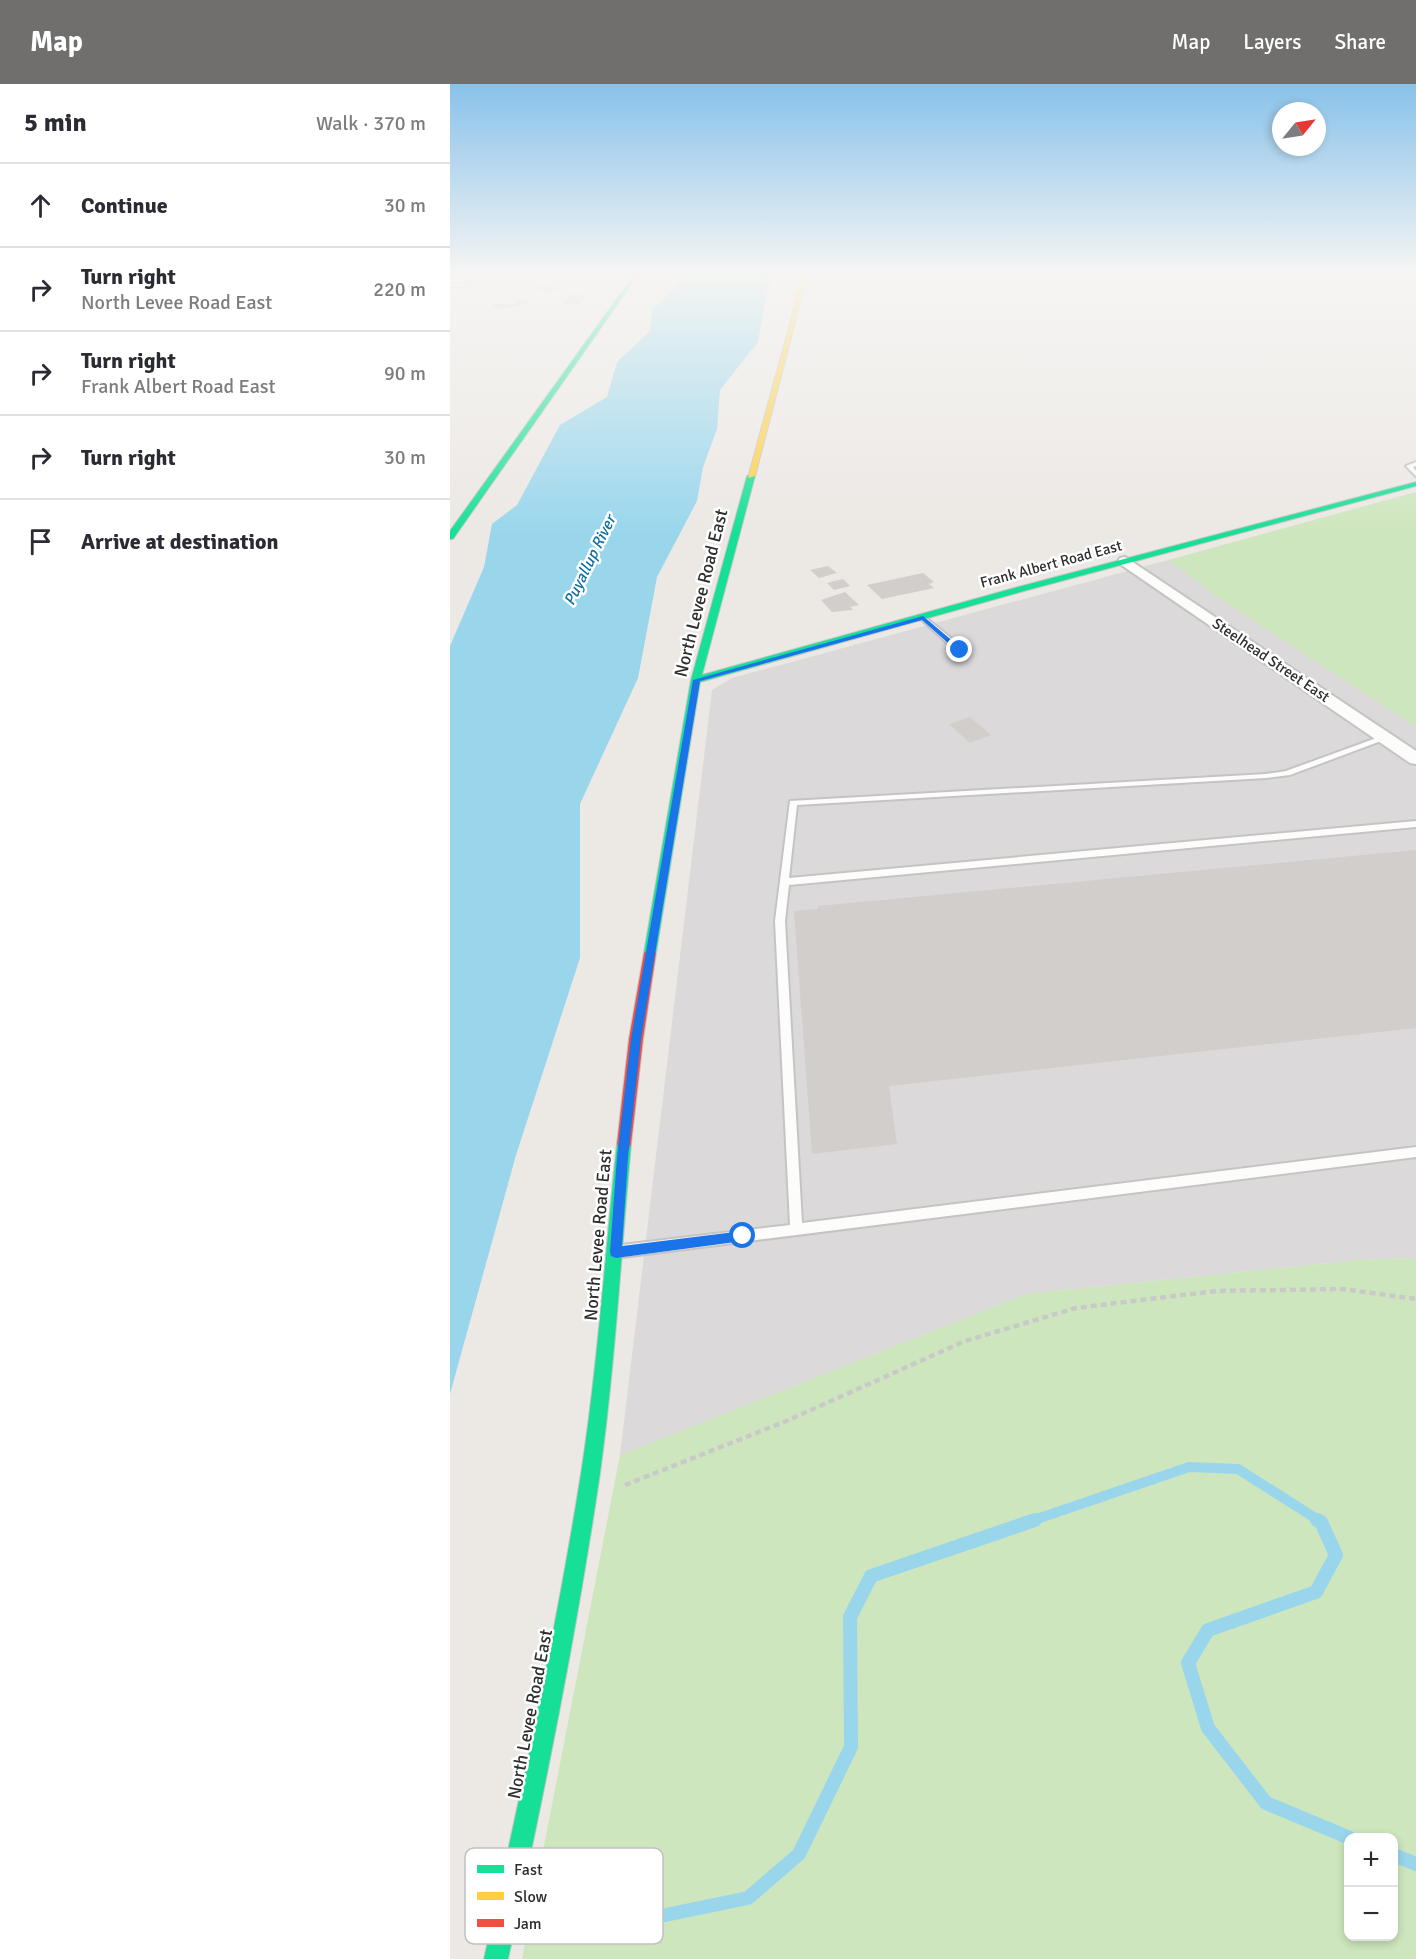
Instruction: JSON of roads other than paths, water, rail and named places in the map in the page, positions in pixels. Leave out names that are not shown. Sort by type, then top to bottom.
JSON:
[{"type":"street","points":[[450,537],[576,360]]},
{"type":"street","name":"North Levee Road East","points":[[521,1848],[539,1767],[575,1576],[600,1402],[636,1039],[696,680],[782,360]]},
{"type":"street","name":"Frank Albert Road East","points":[[696,680],[1125,561],[1416,484]]},
{"type":"street","name":"Steelhead Street East","points":[[1125,561],[1416,759]]},
{"type":"street","name":"North Levee Road East","points":[[496,1959],[499,1944]]},
{"type":"lane","points":[[1416,464],[1409,466],[1416,474]]},
{"type":"lane","points":[[923,618],[960,650]]},
{"type":"lane","points":[[796,1230],[780,921],[793,803],[1266,776],[1287,773],[1385,738]]},
{"type":"lane","points":[[784,882],[1416,824]]},
{"type":"lane","points":[[616,1252],[1416,1152]]},
{"type":"water","name":"Puyallup River","points":[[620,360],[744,360],[720,390],[717,429],[703,467],[697,501],[657,577],[638,678],[580,804],[580,958],[516,1155],[450,1394],[450,646],[484,567],[492,524],[517,505],[560,425],[607,397]]},
{"type":"waterway","points":[[1031,1521],[1189,1467],[1238,1469],[1320,1521]]},
{"type":"waterway","points":[[663,1915],[748,1898],[799,1854],[851,1747],[850,1617],[871,1576],[1035,1520]]},
{"type":"waterway","points":[[1317,1520],[1321,1522],[1336,1555],[1316,1592],[1208,1630],[1188,1663],[1208,1728],[1266,1803],[1344,1836]]},
{"type":"waterway","points":[[1398,1857],[1416,1864]]}]
